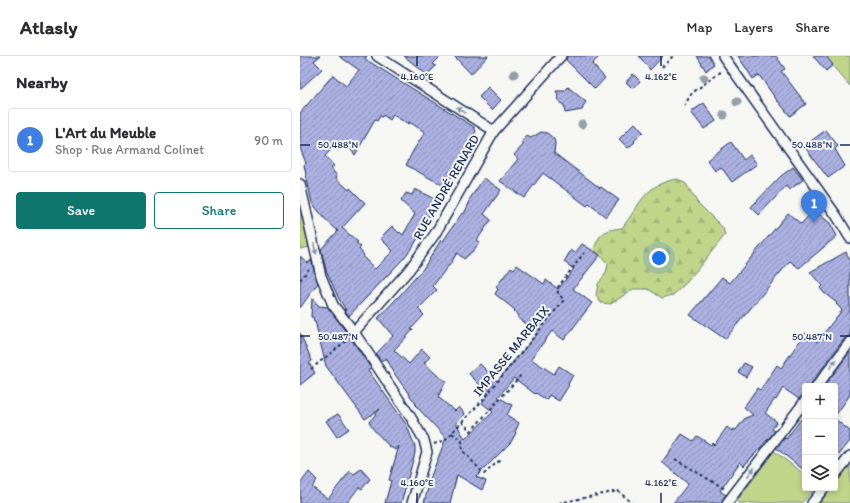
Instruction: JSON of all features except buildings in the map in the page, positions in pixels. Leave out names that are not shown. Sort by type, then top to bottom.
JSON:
[{"type":"street","points":[[377,56],[494,130]]},
{"type":"street","name":"RUE ANDRÉ RENARD","points":[[352,334],[409,270],[435,234],[494,130],[561,56]]},
{"type":"street","points":[[723,56],[836,215],[850,238]]},
{"type":"street","points":[[300,184],[321,276],[333,305],[410,416],[424,440],[427,452],[412,503]]},
{"type":"street","points":[[819,383],[850,342]]},
{"type":"street","points":[[727,503],[802,405]]},
{"type":"street","points":[[838,471],[850,456]]},
{"type":"street","points":[[812,503],[822,491]]},
{"type":"path","points":[[662,67],[673,56]]},
{"type":"path","points":[[684,106],[692,93],[730,66]]},
{"type":"path","name":"IMPASSE MARBAIX","points":[[426,447],[445,440],[481,402],[564,300],[558,293],[558,287],[584,253]]},
{"type":"path","points":[[311,369],[352,334]]},
{"type":"path","points":[[462,422],[472,431],[522,374]]},
{"type":"path","points":[[452,433],[462,442],[462,450],[484,474],[500,460]]},
{"type":"path","points":[[675,459],[734,495]]},
{"type":"path","points":[[559,503],[618,491],[632,503]]},
{"type":"green space","points":[[824,56],[850,56],[850,86]]},
{"type":"green space","points":[[678,179],[686,184],[697,202],[723,228],[725,235],[687,282],[673,295],[662,298],[648,289],[633,289],[611,304],[601,303],[596,295],[598,284],[606,273],[608,264],[594,249],[601,235],[607,231],[622,228],[644,196],[651,190],[667,181]]},
{"type":"green space","points":[[300,184],[314,246],[300,249]]},
{"type":"green space","points":[[774,451],[802,473],[802,491],[812,491],[802,503],[738,503],[737,501]]},
{"type":"green space","points":[[850,463],[850,503],[820,503],[829,491],[838,491],[838,479]]},
{"type":"place","name":"L'Art du Meuble","points":[[814,223]]}]
